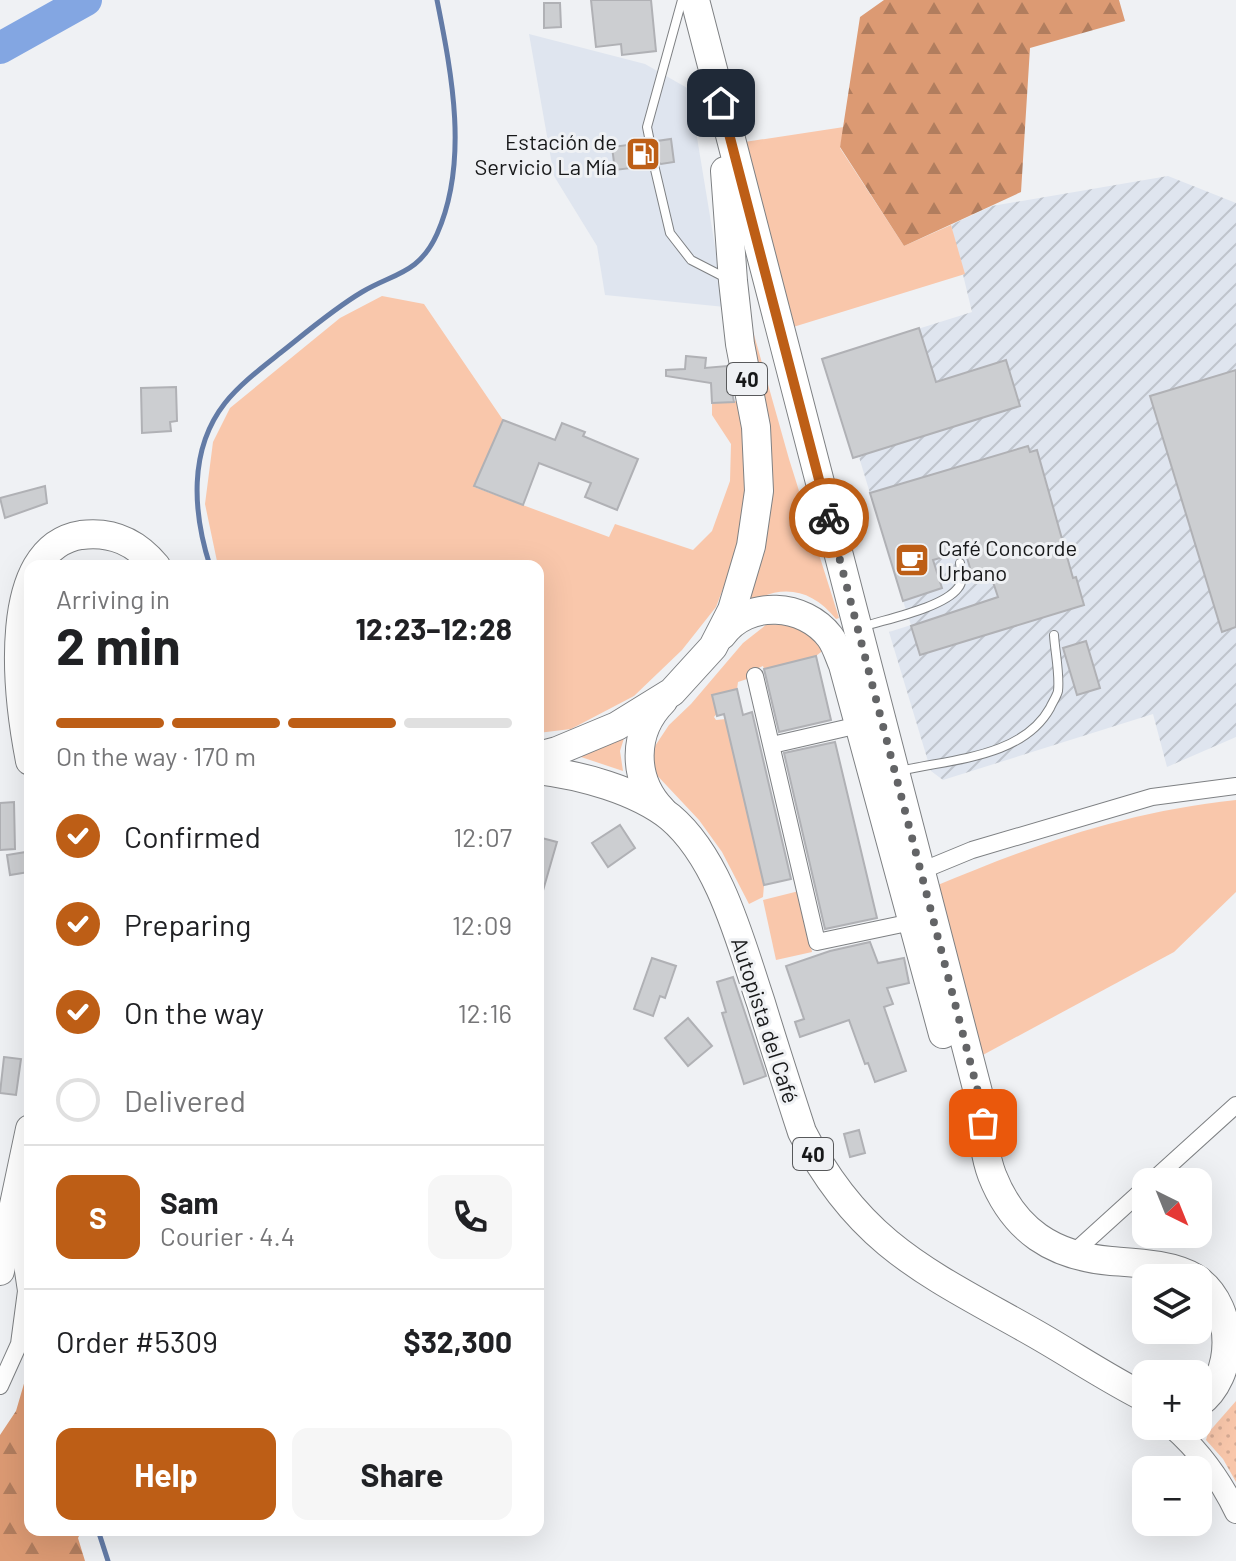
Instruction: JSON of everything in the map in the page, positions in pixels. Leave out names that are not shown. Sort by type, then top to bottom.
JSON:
[{"type":"highway","name":"40","points":[[695,0],[979,1096],[992,1174],[1006,1204],[1033,1234],[1071,1255],[1137,1264]]},
{"type":"highway","name":"40","points":[[544,754],[617,726],[672,692],[713,647],[732,610],[751,546],[759,491],[756,427],[740,344],[733,281],[721,103]]},
{"type":"highway","points":[[33,560],[55,542],[94,534],[120,537],[151,560]]},
{"type":"highway","points":[[24,572],[17,587],[12,631],[14,679],[24,730]]},
{"type":"highway","points":[[713,647],[726,630],[740,619],[760,611],[782,610],[805,616],[832,639],[843,665],[961,1099],[986,1150]]},
{"type":"highway","points":[[670,817],[652,800],[642,778],[638,754],[643,730],[655,709],[672,692]]},
{"type":"highway","name":"Autopista del Café","points":[[544,771],[586,778],[629,794],[670,817],[703,859],[721,890],[739,934],[802,1132],[844,1201],[875,1234],[902,1257],[1132,1390]]},
{"type":"highway","points":[[0,1271],[24,1159]]},
{"type":"highway","name":"40","points":[[1212,1291],[1231,1314],[1235,1348],[1230,1370],[1212,1393]]},
{"type":"main road","points":[[1103,1372],[1132,1395]]},
{"type":"main road","points":[[1185,1440],[1224,1486],[1236,1512]]},
{"type":"street","points":[[755,676],[817,942],[912,922]]},
{"type":"street","points":[[772,745],[859,725]]},
{"type":"street","points":[[921,871],[972,850],[1152,797],[1236,786]]},
{"type":"street","points":[[1166,1168],[1236,1105]]},
{"type":"street","points":[[1071,1255],[1132,1200]]},
{"type":"street","points":[[14,1208],[24,1277]]},
{"type":"street","points":[[0,1386],[19,1344],[24,1306]]},
{"type":"lane","points":[[650,142],[647,127],[682,0]]},
{"type":"lane","points":[[654,165],[670,233],[691,260],[733,281]]},
{"type":"lane","points":[[857,628],[938,602],[955,592],[962,580],[960,563]]},
{"type":"lane","points":[[895,772],[989,751],[1023,737],[1041,723],[1058,692],[1054,635]]},
{"type":"shaded area","points":[[529,34],[645,64],[689,89],[725,307],[605,295],[597,246],[554,176]]},
{"type":"shaded area","points":[[844,127],[840,148],[904,246],[951,225],[965,274],[790,328],[738,143]]},
{"type":"shaded area","points":[[1168,176],[1236,203],[1236,737],[1167,767],[1153,714],[943,780],[931,771],[889,632],[911,625],[903,601],[942,587],[919,519],[882,533],[859,457],[853,458],[822,359],[972,312],[951,225],[992,206]]},
{"type":"shaded area","points":[[382,296],[424,304],[503,420],[474,487],[609,537],[615,524],[693,550],[712,531],[730,481],[731,444],[712,415],[712,403],[737,401],[746,442],[747,491],[735,557],[716,607],[682,650],[634,696],[571,729],[544,732],[544,560],[217,560],[205,504],[213,442],[230,408],[340,318]]},
{"type":"shaded area","points":[[751,324],[839,618],[836,619],[816,600],[794,592],[770,594],[745,606],[766,534],[772,486],[767,416]]},
{"type":"shaded area","points":[[767,624],[798,626],[826,648],[816,656],[764,669],[763,666],[747,673],[747,679],[738,682],[737,689],[714,717],[716,720],[726,719],[764,885],[763,897],[749,904],[722,852],[699,820],[652,770],[651,752],[669,725],[743,643]]},
{"type":"shaded area","points":[[626,732],[620,751],[623,771],[578,756]]},
{"type":"shaded area","points":[[1236,800],[1236,892],[1174,952],[981,1056],[933,887],[1008,857],[1118,821]]},
{"type":"shaded area","points":[[799,891],[812,952],[776,960],[763,900]]},
{"type":"shaded area","points":[[1236,1401],[1236,1482],[1223,1459],[1206,1440],[1212,1440],[1212,1428]]},
{"type":"green space","points":[[884,0],[1119,0],[1125,21],[1030,48],[1021,192],[904,246],[840,147],[860,17]]},
{"type":"green space","points":[[24,1384],[24,1536],[79,1536],[85,1561],[0,1561],[0,1435],[16,1411]]},
{"type":"building","points":[[591,0],[651,0],[656,51],[622,55],[621,44],[596,47]]},
{"type":"building","points":[[544,3],[560,3],[561,27],[544,28]]},
{"type":"building","name":"Estación de Servicio La Mía","points":[[671,139],[674,162],[661,164],[653,158],[647,166],[615,170],[612,147],[643,143],[651,149],[657,141]]},
{"type":"building","points":[[919,328],[936,382],[1006,360],[1020,406],[853,458],[822,359]]},
{"type":"building","points":[[686,356],[706,358],[705,368],[727,366],[734,402],[712,403],[711,383],[666,376],[666,370],[685,369]]},
{"type":"building","points":[[1236,370],[1236,627],[1222,632],[1150,396]]},
{"type":"building","points":[[176,387],[177,421],[170,422],[171,431],[142,433],[141,388]]},
{"type":"building","points":[[503,420],[555,440],[562,423],[585,432],[583,436],[638,459],[617,510],[585,497],[591,483],[539,463],[523,505],[474,486]]},
{"type":"building","points":[[1028,446],[1030,452],[1037,450],[1073,578],[1076,577],[1084,605],[920,655],[911,626],[998,597],[990,573],[973,578],[965,551],[933,560],[942,588],[903,601],[870,493]]},
{"type":"building","points":[[45,486],[47,503],[5,518],[0,498]]},
{"type":"building","points":[[1086,641],[1100,688],[1077,695],[1063,648]]},
{"type":"building","points":[[816,656],[831,720],[779,732],[764,669]]},
{"type":"building","points":[[737,689],[743,715],[752,712],[791,879],[764,885],[724,714],[717,716],[712,695]]},
{"type":"building","points":[[835,742],[877,918],[825,929],[784,753]]},
{"type":"building","points":[[14,802],[15,849],[0,850],[0,803]]},
{"type":"building","points":[[620,825],[635,848],[608,867],[592,843]]},
{"type":"building","points":[[544,839],[557,842],[544,887]]},
{"type":"building","points":[[24,852],[24,873],[10,875],[7,855]]},
{"type":"building","points":[[870,942],[878,963],[904,958],[909,983],[887,988],[893,1004],[884,1007],[906,1071],[875,1082],[849,1020],[800,1037],[795,1022],[804,1019],[786,966]]},
{"type":"building","points":[[652,958],[676,966],[665,998],[660,996],[653,1016],[634,1009]]},
{"type":"building","points":[[733,977],[766,1076],[744,1084],[722,1013],[726,1012],[717,982]]},
{"type":"building","points":[[688,1018],[712,1046],[688,1066],[665,1038]]},
{"type":"building","points":[[4,1057],[21,1059],[16,1095],[0,1093]]},
{"type":"building","points":[[859,1130],[865,1153],[850,1157],[844,1134]]},
{"type":"waterway","points":[[0,48],[86,0]]},
{"type":"waterway","points":[[208,560],[200,525],[197,482],[205,441],[225,403],[253,375],[332,312],[362,292],[414,265],[437,234],[453,178],[455,148],[452,88],[437,0]]},
{"type":"waterway","points":[[100,1536],[108,1561]]},
{"type":"way so far","points":[[829,518],[979,1096],[983,1123]]},
{"type":"place","name":"Estación de Servicio La Mía","points":[[643,154]]},
{"type":"place","name":"Café Concorde Urbano","points":[[912,560]]},
{"type":"route","points":[[721,103],[829,518]]}]
